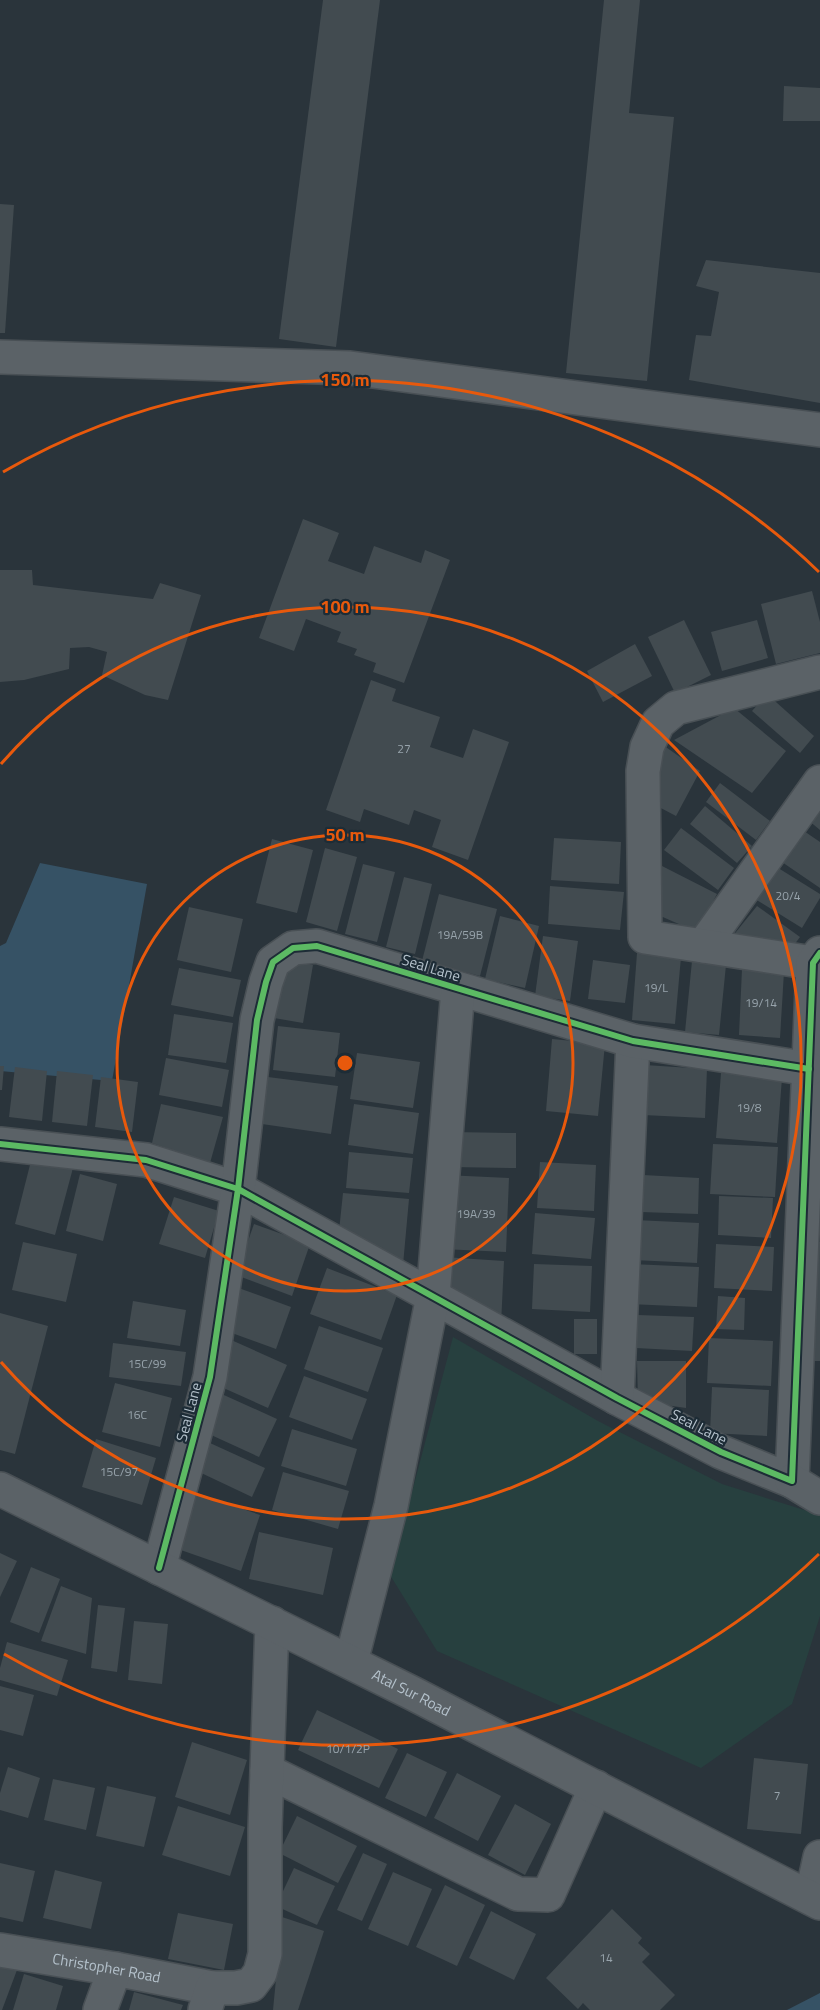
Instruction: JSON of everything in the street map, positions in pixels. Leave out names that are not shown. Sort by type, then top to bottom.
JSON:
[{"type":"street","points":[[0,357],[350,368],[820,430]]},
{"type":"street","points":[[792,1481],[809,1069],[816,958],[703,946],[645,937],[643,771],[647,747],[658,723],[676,708],[820,672]]},
{"type":"street","points":[[703,946],[820,782]]},
{"type":"street","name":"Seal Lane","points":[[159,1568],[210,1377],[238,1189],[257,1020],[273,962],[292,948],[317,946],[633,1041],[809,1069]]},
{"type":"street","name":"Seal Lane","points":[[351,1662],[392,1506],[433,1296],[458,989]]},
{"type":"street","points":[[617,1398],[633,1041]]},
{"type":"street","name":"Seal Lane","points":[[0,1144],[146,1160],[238,1189],[617,1398],[721,1452],[792,1481],[820,1498]]},
{"type":"street","name":"Atal Sur Road","points":[[0,1489],[351,1662],[816,1901]]},
{"type":"street","points":[[272,1623],[267,1772],[518,1894],[548,1895],[596,1787]]},
{"type":"street","name":"Christopher Road","points":[[0,1950],[115,1969],[208,1999],[251,1985],[260,1973],[265,1954],[267,1772]]},
{"type":"street","points":[[816,1901],[820,1857]]},
{"type":"street","points":[[100,2010],[115,1969]]},
{"type":"green space","points":[[453,1337],[598,1421],[722,1484],[820,1515],[820,1616],[792,1704],[701,1768],[437,1651],[390,1575]]},
{"type":"water","points":[[40,863],[147,884],[112,1081],[0,1071],[0,946],[6,943]]},
{"type":"water","points":[[820,1993],[820,2010],[787,2010]]},
{"type":"building","points":[[323,0],[380,0],[336,347],[279,339]]},
{"type":"building","points":[[604,0],[640,0],[629,113],[674,117],[647,381],[566,373]]},
{"type":"building","points":[[784,86],[820,88],[820,121],[783,121]]},
{"type":"building","points":[[0,204],[14,205],[5,333],[0,333]]},
{"type":"building","points":[[706,260],[820,273],[820,403],[689,380],[696,335],[711,336],[719,292],[696,286]]},
{"type":"building","points":[[303,519],[339,533],[328,561],[364,574],[374,546],[421,563],[425,550],[450,560],[404,683],[373,672],[376,663],[354,655],[357,649],[337,642],[341,632],[306,619],[294,651],[259,638]]},
{"type":"building","points":[[0,570],[32,570],[33,585],[153,599],[160,583],[201,595],[168,700],[145,695],[102,675],[107,652],[89,647],[70,648],[69,669],[24,680],[0,682]]},
{"type":"building","points":[[812,591],[820,622],[820,653],[776,664],[761,604]]},
{"type":"building","points":[[684,620],[711,675],[675,693],[648,637]]},
{"type":"building","points":[[757,620],[768,658],[722,671],[711,632]]},
{"type":"building","points":[[635,644],[652,676],[603,702],[587,671]]},
{"type":"building","points":[[371,680],[396,689],[392,701],[440,717],[430,747],[463,758],[473,729],[509,742],[468,860],[432,847],[441,820],[414,810],[409,825],[364,809],[360,822],[326,810]]},
{"type":"building","points":[[767,694],[814,736],[800,753],[752,711]]},
{"type":"building","points":[[734,708],[786,751],[752,793],[674,740]]},
{"type":"building","points":[[660,743],[700,771],[676,816],[657,806]]},
{"type":"building","points":[[720,783],[770,821],[756,840],[706,802]]},
{"type":"building","points":[[820,803],[820,830],[808,820]]},
{"type":"building","points":[[705,806],[752,846],[737,863],[690,824]]},
{"type":"building","points":[[681,828],[734,868],[718,890],[664,850]]},
{"type":"building","points":[[801,829],[820,842],[820,888],[779,860]]},
{"type":"building","points":[[554,838],[621,842],[619,884],[551,880]]},
{"type":"building","points":[[272,839],[313,850],[297,913],[256,903]]},
{"type":"building","points":[[325,848],[357,857],[337,931],[306,922]]},
{"type":"building","points":[[363,864],[395,872],[377,942],[345,934]]},
{"type":"building","points":[[662,866],[717,894],[697,932],[649,911]]},
{"type":"building","points":[[775,866],[820,894],[820,898],[802,928],[755,899]]},
{"type":"building","points":[[404,877],[432,884],[415,954],[386,947]]},
{"type":"building","points":[[550,886],[624,892],[620,930],[548,924]]},
{"type":"building","points":[[439,894],[497,909],[480,976],[422,961]]},
{"type":"building","points":[[757,906],[800,937],[785,957],[727,943]]},
{"type":"building","points":[[189,907],[243,919],[231,972],[177,960]]},
{"type":"building","points":[[500,916],[539,926],[525,988],[485,979]]},
{"type":"building","points":[[543,936],[578,941],[570,1001],[535,996]]},
{"type":"building","points":[[637,953],[681,957],[675,1024],[632,1020]]},
{"type":"building","points":[[593,960],[630,965],[625,1003],[588,999]]},
{"type":"building","points":[[284,961],[313,965],[303,1023],[274,1018]]},
{"type":"building","points":[[692,961],[726,965],[719,1035],[685,1032]]},
{"type":"building","points":[[179,968],[241,980],[233,1017],[171,1005]]},
{"type":"building","points":[[742,969],[784,972],[780,1038],[739,1035]]},
{"type":"building","points":[[174,1014],[233,1023],[226,1063],[168,1055]]},
{"type":"building","points":[[278,1026],[340,1033],[335,1077],[273,1070]]},
{"type":"building","points":[[552,1039],[605,1044],[598,1116],[546,1111]]},
{"type":"building","points":[[357,1053],[420,1062],[413,1108],[350,1099]]},
{"type":"building","points":[[166,1058],[229,1070],[222,1107],[159,1095]]},
{"type":"building","points":[[645,1065],[707,1069],[705,1118],[643,1115]]},
{"type":"building","points":[[0,1066],[4,1066],[2,1090],[0,1090]]},
{"type":"building","points":[[15,1067],[47,1071],[42,1121],[9,1117]]},
{"type":"building","points":[[57,1071],[93,1075],[87,1126],[52,1122]]},
{"type":"building","points":[[721,1073],[782,1078],[777,1143],[716,1138]]},
{"type":"building","points":[[101,1077],[138,1082],[132,1132],[95,1127]]},
{"type":"building","points":[[268,1077],[338,1086],[331,1134],[262,1124]]},
{"type":"building","points":[[161,1104],[223,1117],[210,1163],[152,1143]]},
{"type":"building","points":[[354,1104],[419,1113],[413,1154],[348,1145]]},
{"type":"building","points":[[452,1132],[516,1133],[516,1168],[452,1167]]},
{"type":"building","points":[[713,1144],[778,1147],[775,1197],[710,1194]]},
{"type":"building","points":[[349,1152],[413,1158],[409,1193],[346,1188]]},
{"type":"building","points":[[32,1157],[73,1168],[55,1235],[15,1224]]},
{"type":"building","points":[[540,1162],[596,1165],[594,1211],[537,1208]]},
{"type":"building","points":[[80,1174],[117,1184],[103,1241],[66,1231]]},
{"type":"building","points":[[445,1175],[509,1178],[506,1252],[442,1249]]},
{"type":"building","points":[[643,1175],[699,1178],[698,1214],[641,1212]]},
{"type":"building","points":[[343,1193],[409,1199],[403,1265],[339,1231]]},
{"type":"building","points":[[719,1196],[773,1198],[771,1238],[718,1235]]},
{"type":"building","points":[[174,1197],[219,1211],[205,1258],[159,1244]]},
{"type":"building","points":[[535,1213],[595,1218],[591,1259],[532,1254]]},
{"type":"building","points":[[635,1220],[699,1223],[697,1263],[633,1260]]},
{"type":"building","points":[[254,1224],[310,1244],[292,1296],[236,1275]]},
{"type":"building","points":[[23,1242],[77,1254],[66,1302],[12,1290]]},
{"type":"building","points":[[818,1242],[820,1242],[820,1361],[814,1361]]},
{"type":"building","points":[[716,1244],[774,1247],[772,1291],[714,1288]]},
{"type":"building","points":[[444,1257],[504,1261],[501,1325],[450,1304]]},
{"type":"building","points":[[534,1264],[592,1266],[590,1312],[532,1309]]},
{"type":"building","points":[[631,1264],[699,1267],[697,1307],[629,1304]]},
{"type":"building","points":[[327,1268],[397,1295],[381,1340],[310,1314]]},
{"type":"building","points":[[233,1286],[291,1307],[276,1349],[218,1328]]},
{"type":"building","points":[[718,1296],[745,1298],[744,1330],[716,1329]]},
{"type":"building","points":[[133,1301],[186,1310],[180,1346],[127,1338]]},
{"type":"building","points":[[0,1313],[48,1326],[15,1454],[0,1450]]},
{"type":"building","points":[[638,1315],[694,1317],[692,1351],[636,1348]]},
{"type":"building","points":[[574,1319],[597,1319],[597,1354],[574,1354]]},
{"type":"building","points":[[319,1326],[383,1348],[368,1392],[304,1369]]},
{"type":"building","points":[[709,1338],[773,1341],[771,1386],[707,1383]]},
{"type":"building","points":[[229,1339],[287,1365],[268,1408],[210,1382]]},
{"type":"building","points":[[113,1343],[186,1352],[181,1386],[109,1377]]},
{"type":"building","points":[[637,1361],[686,1361],[686,1408],[638,1401]]},
{"type":"building","points":[[304,1376],[367,1399],[352,1440],[289,1417]]},
{"type":"building","points":[[115,1383],[172,1398],[160,1447],[102,1432]]},
{"type":"building","points":[[712,1387],[769,1390],[767,1436],[710,1433]]},
{"type":"building","points":[[215,1391],[277,1419],[259,1457],[198,1429]]},
{"type":"building","points":[[292,1429],[357,1449],[346,1486],[281,1466]]},
{"type":"building","points":[[96,1439],[156,1458],[142,1505],[82,1487]]},
{"type":"building","points":[[210,1443],[265,1468],[252,1497],[197,1471]]},
{"type":"building","points":[[283,1472],[349,1491],[338,1529],[272,1510]]},
{"type":"building","points":[[194,1492],[260,1515],[241,1571],[175,1548]]},
{"type":"building","points":[[259,1532],[333,1548],[323,1595],[249,1579]]},
{"type":"building","points":[[0,1553],[17,1561],[0,1597]]},
{"type":"building","points":[[31,1567],[60,1579],[39,1633],[10,1622]]},
{"type":"building","points":[[61,1586],[92,1598],[86,1654],[41,1641]]},
{"type":"building","points":[[98,1605],[125,1608],[117,1672],[91,1668]]},
{"type":"building","points":[[134,1621],[168,1624],[162,1684],[128,1680]]},
{"type":"building","points":[[7,1642],[68,1660],[57,1696],[0,1680],[0,1668]]},
{"type":"building","points":[[0,1686],[34,1695],[23,1736],[0,1730]]},
{"type":"building","points":[[317,1710],[398,1749],[379,1788],[298,1750]]},
{"type":"building","points":[[192,1742],[247,1760],[230,1815],[175,1797]]},
{"type":"building","points":[[407,1753],[447,1772],[426,1817],[385,1798]]},
{"type":"building","points":[[754,1758],[808,1764],[801,1834],[747,1829]]},
{"type":"building","points":[[8,1767],[40,1778],[28,1818],[0,1810],[0,1793]]},
{"type":"building","points":[[457,1773],[501,1796],[478,1841],[434,1818]]},
{"type":"building","points":[[53,1779],[95,1788],[86,1830],[44,1820]]},
{"type":"building","points":[[107,1786],[156,1797],[144,1847],[96,1836]]},
{"type":"building","points":[[515,1804],[551,1824],[525,1875],[488,1855]]},
{"type":"building","points":[[178,1806],[245,1827],[230,1876],[162,1855]]},
{"type":"building","points":[[297,1816],[357,1846],[338,1883],[279,1853]]},
{"type":"building","points":[[363,1853],[387,1864],[362,1921],[337,1910]]},
{"type":"building","points":[[0,1863],[35,1871],[23,1922],[0,1917]]},
{"type":"building","points":[[294,1868],[335,1886],[317,1925],[276,1906]]},
{"type":"building","points":[[55,1870],[102,1882],[91,1929],[43,1918]]},
{"type":"building","points":[[393,1872],[432,1889],[408,1946],[368,1929]]},
{"type":"building","points":[[445,1885],[485,1905],[457,1966],[416,1947]]},
{"type":"building","points":[[612,1909],[642,1938],[638,1943],[650,1954],[642,1962],[675,1995],[660,2010],[590,2010],[583,2003],[578,2009],[546,1978]]},
{"type":"building","points":[[491,1911],[536,1934],[514,1980],[469,1958]]},
{"type":"building","points":[[178,1913],[233,1924],[224,1970],[168,1959]]},
{"type":"building","points":[[282,1917],[324,1931],[298,2010],[273,2010]]},
{"type":"building","points":[[0,1964],[17,1970],[2,2010],[0,2010]]},
{"type":"building","points":[[24,1974],[63,1986],[56,2010],[13,2010]]},
{"type":"building","points":[[134,1992],[183,2005],[181,2010],[129,2010]]},
{"type":"cycle path","points":[[159,1568],[210,1377],[238,1189],[257,1020],[273,962],[293,948],[317,946],[633,1041],[809,1069]]},
{"type":"cycle path","points":[[0,1144],[146,1160],[238,1189],[617,1398],[721,1452],[792,1481],[813,963],[820,953]]}]
